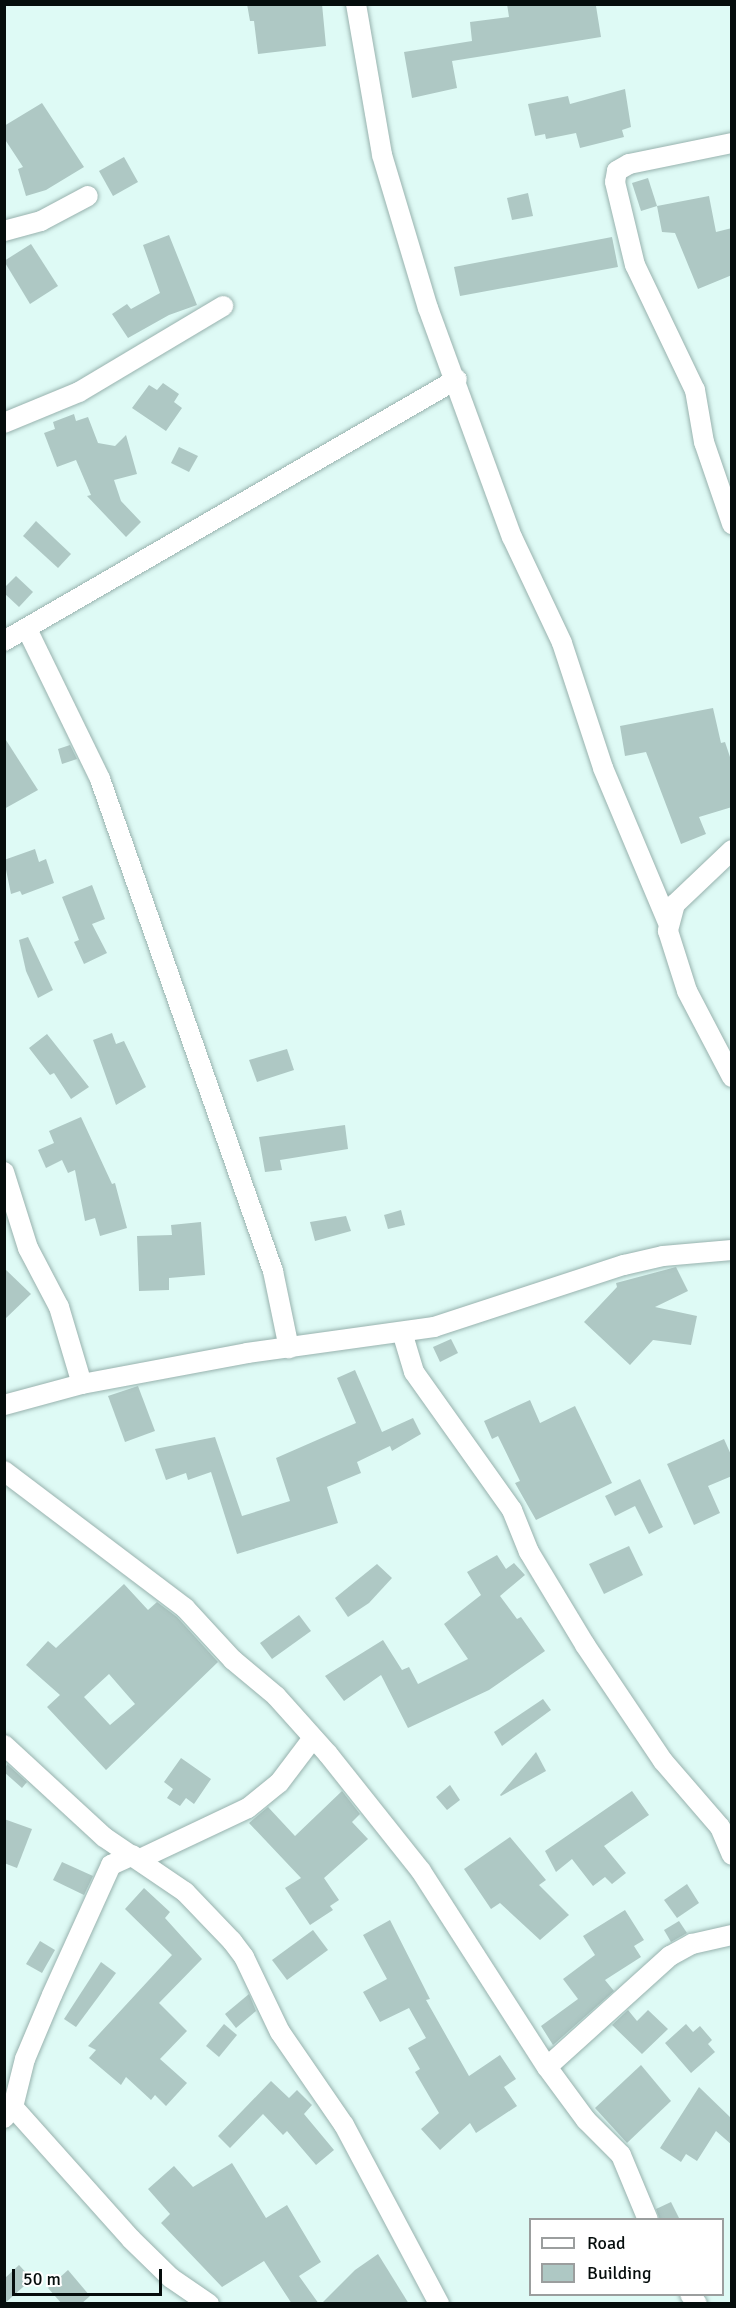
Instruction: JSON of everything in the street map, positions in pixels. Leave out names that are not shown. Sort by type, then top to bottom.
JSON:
[{"type":"street","points":[[356,4],[382,155],[428,308],[457,379],[512,537],[562,643],[603,768],[668,923],[675,961],[687,991],[732,1077]]},
{"type":"street","points":[[732,143],[629,164],[617,171],[615,182],[635,265],[695,390],[704,442],[732,524]]},
{"type":"street","points":[[4,231],[41,221],[88,196]]},
{"type":"street","points":[[4,423],[79,392],[224,306]]},
{"type":"street","points":[[4,641],[457,379]]},
{"type":"street","points":[[27,628],[100,779],[273,1271],[289,1348]]},
{"type":"street","points":[[668,923],[683,894],[732,850]]},
{"type":"street","points":[[4,1172],[28,1248],[59,1307],[82,1384]]},
{"type":"street","points":[[4,1405],[82,1384],[465,1320],[663,1256],[732,1250]]},
{"type":"street","points":[[402,1332],[414,1372],[512,1510],[529,1552],[585,1645],[663,1761],[720,1827],[732,1855]]},
{"type":"street","points":[[4,1471],[185,1608],[233,1660],[276,1696],[313,1738],[421,1871],[547,2067],[586,2120],[621,2155],[647,2218]]},
{"type":"street","points":[[210,2304],[171,2278],[9,2112],[25,2059],[111,1865],[136,1857],[248,1808],[279,1783],[313,1738]]},
{"type":"street","points":[[4,1746],[80,1817],[167,1877],[205,1911],[244,1957],[280,2032],[344,2125],[439,2304]]},
{"type":"street","points":[[547,2067],[670,1956],[692,1944],[732,1935]]},
{"type":"building","points":[[247,4],[322,4],[326,46],[258,54],[254,21],[250,21]]},
{"type":"building","points":[[507,4],[596,6],[601,37],[452,61],[457,88],[412,98],[404,52],[472,41],[470,22],[509,17]]},
{"type":"building","points":[[625,89],[631,127],[622,130],[624,137],[580,148],[576,133],[546,139],[545,134],[535,136],[528,104],[568,96],[570,104]]},
{"type":"building","points":[[42,103],[84,167],[46,190],[26,196],[18,169],[23,167],[4,138],[4,126]]},
{"type":"building","points":[[124,157],[138,182],[113,196],[99,171]]},
{"type":"building","points":[[648,178],[657,206],[641,211],[632,183]]},
{"type":"building","points":[[528,193],[533,216],[512,220],[507,198]]},
{"type":"building","points":[[709,196],[716,232],[732,228],[732,275],[698,289],[675,233],[662,232],[657,206]]},
{"type":"building","points":[[169,235],[197,305],[169,315],[128,338],[112,314],[127,304],[131,309],[160,293],[143,245]]},
{"type":"building","points":[[612,237],[618,267],[460,296],[454,267]]},
{"type":"building","points":[[31,244],[58,286],[30,304],[4,261]]},
{"type":"building","points":[[163,383],[179,394],[174,402],[182,408],[166,431],[132,408],[149,385],[157,390]]},
{"type":"building","points":[[74,414],[76,421],[88,417],[98,443],[115,446],[126,435],[137,474],[114,480],[121,501],[141,522],[126,537],[87,496],[91,495],[76,460],[57,467],[44,433],[55,429],[53,422]]},
{"type":"building","points":[[179,447],[198,456],[189,472],[171,463]]},
{"type":"building","points":[[36,521],[71,554],[58,568],[23,536]]},
{"type":"building","points":[[16,576],[33,592],[19,607],[4,593],[4,588]]},
{"type":"building","points":[[713,708],[721,743],[725,742],[732,763],[732,807],[699,817],[706,834],[681,844],[646,752],[625,756],[620,726]]},
{"type":"building","points":[[4,737],[38,790],[4,809]]},
{"type":"building","points":[[70,745],[77,759],[62,764],[58,749]]},
{"type":"building","points":[[35,849],[39,862],[46,859],[54,883],[22,895],[20,891],[11,894],[4,860]]},
{"type":"building","points":[[92,885],[105,919],[92,924],[107,953],[84,964],[74,942],[79,940],[62,897]]},
{"type":"building","points":[[28,937],[53,990],[38,998],[26,971],[19,940]]},
{"type":"building","points":[[112,1033],[116,1044],[124,1041],[146,1087],[116,1105],[93,1040]]},
{"type":"building","points":[[47,1034],[89,1087],[71,1099],[54,1073],[50,1075],[29,1048]]},
{"type":"building","points":[[287,1049],[294,1070],[257,1082],[249,1060]]},
{"type":"building","points":[[81,1117],[112,1184],[115,1183],[127,1228],[100,1236],[95,1218],[85,1221],[75,1170],[68,1173],[62,1160],[46,1168],[38,1150],[54,1143],[49,1131]]},
{"type":"building","points":[[345,1125],[348,1149],[280,1160],[282,1170],[265,1172],[259,1137]]},
{"type":"building","points":[[401,1210],[405,1225],[388,1229],[384,1215]]},
{"type":"building","points":[[346,1216],[351,1231],[315,1241],[310,1222]]},
{"type":"building","points":[[201,1222],[205,1275],[169,1278],[169,1290],[139,1291],[137,1236],[172,1235],[171,1225]]},
{"type":"building","points":[[676,1267],[688,1291],[655,1307],[697,1316],[691,1345],[653,1340],[630,1365],[584,1322],[617,1287],[616,1283]]},
{"type":"building","points":[[4,1268],[31,1294],[4,1320]]},
{"type":"building","points":[[451,1339],[458,1353],[440,1362],[433,1347]]},
{"type":"building","points":[[355,1370],[382,1432],[413,1418],[421,1434],[392,1451],[390,1446],[357,1462],[361,1473],[327,1487],[338,1523],[237,1554],[211,1472],[188,1480],[186,1473],[166,1480],[155,1449],[215,1437],[242,1516],[290,1501],[276,1458],[356,1423],[337,1378]]},
{"type":"building","points":[[138,1386],[155,1431],[125,1442],[108,1396]]},
{"type":"building","points":[[530,1400],[540,1423],[575,1406],[612,1483],[536,1520],[515,1483],[520,1481],[498,1436],[492,1439],[484,1421]]},
{"type":"building","points":[[724,1439],[732,1457],[732,1476],[708,1486],[720,1513],[694,1525],[667,1464]]},
{"type":"building","points":[[640,1479],[663,1527],[649,1534],[635,1506],[615,1516],[605,1496]]},
{"type":"building","points":[[629,1546],[643,1575],[604,1594],[589,1564]]},
{"type":"building","points":[[497,1555],[506,1569],[514,1563],[525,1575],[500,1596],[517,1619],[521,1617],[545,1651],[489,1690],[408,1728],[381,1675],[344,1701],[325,1676],[383,1640],[402,1670],[409,1667],[418,1684],[468,1659],[444,1624],[481,1595],[467,1572]]},
{"type":"building","points":[[377,1564],[392,1578],[369,1603],[348,1617],[335,1598]]},
{"type":"building","points":[[124,1584],[148,1610],[157,1602],[177,1617],[218,1662],[106,1770],[47,1707],[60,1695],[26,1665],[48,1641],[56,1648]],"holes":[[[109,1674],[135,1704],[110,1725],[84,1697]]]},
{"type":"building","points":[[299,1615],[311,1631],[272,1659],[260,1643]]},
{"type":"building","points":[[543,1699],[551,1710],[502,1746],[494,1732]]},
{"type":"building","points":[[536,1752],[546,1771],[501,1796],[500,1795]]},
{"type":"building","points":[[181,1758],[211,1779],[194,1804],[186,1798],[180,1806],[167,1798],[173,1789],[164,1782]]},
{"type":"building","points":[[7,1764],[27,1782],[22,1788],[4,1772]]},
{"type":"building","points":[[450,1785],[460,1800],[447,1810],[436,1797]]},
{"type":"building","points":[[342,1791],[360,1814],[352,1822],[368,1839],[324,1878],[339,1900],[330,1906],[333,1910],[310,1925],[285,1888],[301,1878],[249,1823],[268,1807],[295,1836]]},
{"type":"building","points":[[632,1791],[649,1815],[604,1846],[626,1873],[612,1884],[605,1877],[593,1886],[572,1859],[556,1872],[545,1851]]},
{"type":"building","points":[[4,1819],[32,1829],[17,1868],[4,1863]]},
{"type":"building","points":[[510,1837],[546,1880],[539,1885],[569,1915],[540,1940],[500,1903],[491,1909],[464,1869]]},
{"type":"building","points":[[62,1862],[93,1876],[84,1895],[53,1880]]},
{"type":"building","points":[[687,1884],[699,1903],[677,1918],[664,1900]]},
{"type":"building","points":[[144,1888],[170,1912],[165,1918],[202,1959],[159,2003],[187,2031],[160,2059],[187,2083],[166,2106],[155,2095],[151,2100],[126,2077],[121,2085],[89,2058],[96,2050],[88,2046],[172,1955],[125,1909]]},
{"type":"building","points":[[625,1910],[644,1940],[634,1946],[641,1957],[605,1980],[614,1991],[553,2045],[541,2026],[578,1999],[563,1979],[595,1955],[583,1936]]},
{"type":"building","points":[[390,1920],[430,1999],[426,2000],[469,2076],[500,2055],[516,2079],[504,2087],[517,2106],[476,2133],[470,2123],[440,2150],[421,2129],[439,2113],[415,2072],[420,2069],[408,2048],[426,2038],[409,2008],[380,2022],[363,1992],[387,1979],[363,1935]]},
{"type":"building","points":[[679,1921],[687,1933],[671,1942],[664,1930]]},
{"type":"building","points":[[313,1930],[328,1950],[287,1980],[272,1960]]},
{"type":"building","points":[[40,1941],[55,1950],[42,1973],[26,1964]]},
{"type":"building","points":[[101,1962],[116,1973],[76,2027],[64,2019]]},
{"type":"building","points":[[249,1994],[256,2011],[236,2028],[225,2014]]},
{"type":"building","points":[[628,2010],[637,2021],[648,2010],[668,2029],[642,2054],[612,2025]]},
{"type":"building","points":[[224,2024],[237,2035],[219,2057],[206,2046]]},
{"type":"building","points":[[686,2024],[693,2032],[700,2026],[712,2040],[708,2044],[715,2052],[691,2073],[665,2043]]},
{"type":"building","points":[[641,2065],[671,2101],[627,2143],[595,2108]]},
{"type":"building","points":[[271,2081],[289,2098],[297,2090],[312,2105],[304,2114],[334,2150],[316,2165],[287,2131],[283,2135],[263,2114],[230,2148],[218,2136]]},
{"type":"building","points":[[699,2087],[732,2119],[732,2145],[716,2131],[697,2161],[686,2154],[681,2162],[660,2148]]},
{"type":"building","points":[[232,2163],[266,2218],[287,2205],[321,2262],[299,2276],[319,2304],[292,2304],[264,2261],[222,2287],[161,2223],[170,2214],[148,2189],[174,2166],[193,2187]]},
{"type":"building","points":[[671,2202],[679,2218],[659,2218],[656,2209]]},
{"type":"building","points":[[378,2254],[409,2304],[321,2304],[355,2270]]},
{"type":"building","points":[[19,2265],[32,2279],[4,2304],[4,2279]]},
{"type":"building","points":[[68,2270],[90,2296],[81,2304],[62,2304],[48,2288]]}]
